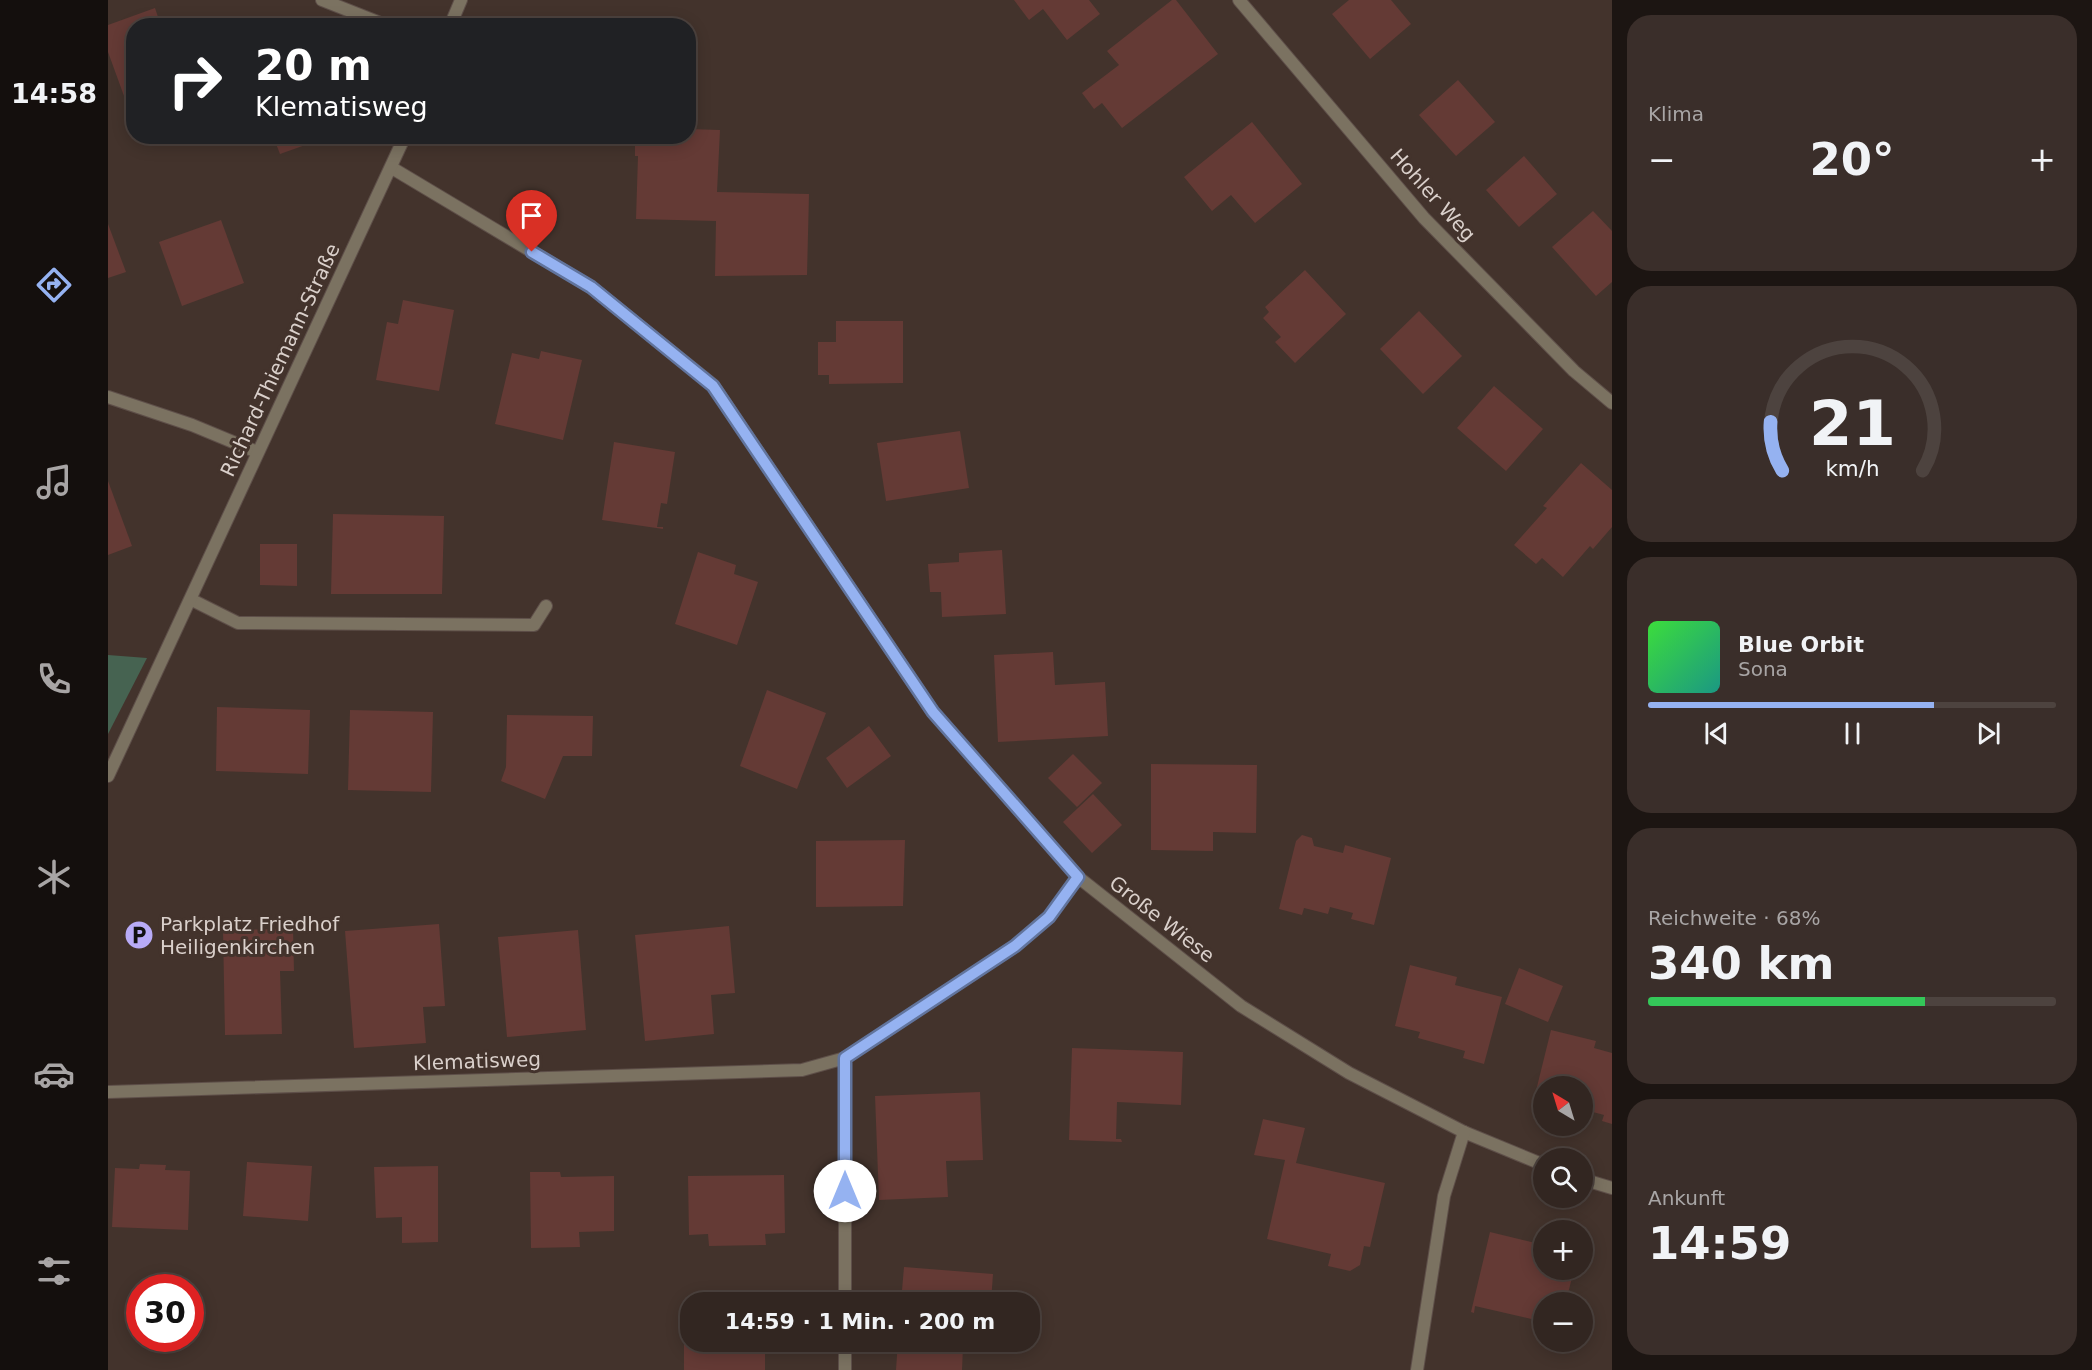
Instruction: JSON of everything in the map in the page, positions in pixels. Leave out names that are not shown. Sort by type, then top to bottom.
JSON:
[{"type":"street","points":[[322,0],[368,18]]},
{"type":"street","points":[[453,18],[461,0]]},
{"type":"street","name":"Hohler Weg","points":[[1239,0],[1424,218],[1574,371],[1612,403]]},
{"type":"street","name":"Richard-Thiemann-Straße","points":[[108,776],[192,600],[257,452],[402,144]]},
{"type":"street","name":"Große Wiese","points":[[392,168],[591,287],[713,386],[933,712],[1078,877],[1241,1006],[1349,1073],[1464,1132],[1533,1160]]},
{"type":"street","points":[[108,397],[192,425],[257,452]]},
{"type":"street","points":[[192,600],[238,623],[534,625],[546,606]]},
{"type":"street","name":"Klematisweg","points":[[108,1092],[802,1070],[845,1058],[1015,946],[1049,917],[1078,877]]},
{"type":"street","points":[[845,1058],[845,1292]]},
{"type":"street","points":[[1418,1370],[1444,1196],[1464,1132]]},
{"type":"street","points":[[1593,1182],[1612,1188]]},
{"type":"street","points":[[845,1352],[845,1370]]},
{"type":"green space","points":[[108,655],[147,658],[108,734]]},
{"type":"building","points":[[1014,0],[1089,0],[1100,14],[1067,40],[1043,9],[1029,20]]},
{"type":"building","points":[[1172,0],[1176,0],[1218,54],[1122,128],[1102,103],[1094,109],[1082,93],[1119,65],[1107,51]]},
{"type":"building","points":[[1349,0],[1391,0],[1411,24],[1370,59],[1332,14]]},
{"type":"building","points":[[155,8],[158,18],[127,18]]},
{"type":"building","points":[[126,18],[126,95],[124,96],[108,52],[108,25]]},
{"type":"building","points":[[1458,80],[1495,122],[1456,156],[1419,115]]},
{"type":"building","points":[[1252,122],[1302,184],[1255,223],[1231,195],[1212,211],[1184,177]]},
{"type":"building","points":[[696,129],[720,130],[717,192],[809,194],[807,275],[715,276],[716,221],[636,219],[638,156],[635,156],[635,144],[696,144]]},
{"type":"building","points":[[276,144],[308,144],[280,154]]},
{"type":"building","points":[[1524,156],[1557,194],[1519,227],[1486,190]]},
{"type":"building","points":[[1593,211],[1612,231],[1612,282],[1596,296],[1552,247]]},
{"type":"building","points":[[221,220],[244,283],[182,306],[159,242]]},
{"type":"building","points":[[108,224],[126,272],[108,278]]},
{"type":"building","points":[[1305,270],[1346,314],[1295,363],[1275,342],[1281,337],[1263,318],[1269,312],[1265,307]]},
{"type":"building","points":[[403,300],[454,310],[439,391],[376,380],[387,322],[398,324]]},
{"type":"building","points":[[1419,311],[1462,356],[1423,394],[1380,349]]},
{"type":"building","points":[[836,321],[903,321],[903,383],[829,384],[829,375],[818,375],[818,342],[836,342]]},
{"type":"building","points":[[541,351],[582,360],[563,440],[495,424],[512,353],[539,359]]},
{"type":"building","points":[[1494,386],[1543,429],[1506,471],[1457,428]]},
{"type":"building","points":[[960,431],[969,488],[886,501],[877,443]]},
{"type":"building","points":[[614,442],[675,452],[667,504],[661,503],[657,527],[663,527],[663,529],[602,520]]},
{"type":"building","points":[[1581,463],[1612,490],[1612,527],[1593,549],[1590,546],[1563,577],[1542,558],[1536,564],[1514,545],[1547,508],[1543,506]]},
{"type":"building","points":[[108,481],[132,546],[108,555]]},
{"type":"building","points":[[333,514],[444,516],[442,594],[331,594]]},
{"type":"building","points":[[260,544],[297,544],[297,586],[260,585]]},
{"type":"building","points":[[1002,550],[1006,614],[942,617],[941,592],[930,592],[928,564],[959,562],[959,553]]},
{"type":"building","points":[[698,552],[736,565],[734,574],[758,582],[737,645],[675,624]]},
{"type":"building","points":[[1053,652],[1055,685],[1105,682],[1108,736],[998,742],[994,655]]},
{"type":"building","points":[[767,690],[826,713],[797,789],[740,766]]},
{"type":"building","points":[[217,707],[310,710],[308,774],[216,771]]},
{"type":"building","points":[[350,710],[433,712],[431,792],[348,790]]},
{"type":"building","points":[[507,715],[593,716],[592,756],[563,756],[545,799],[501,781],[506,767]]},
{"type":"building","points":[[869,726],[891,756],[847,788],[826,758]]},
{"type":"building","points":[[1073,754],[1102,783],[1077,807],[1048,778]]},
{"type":"building","points":[[1151,764],[1257,765],[1256,833],[1213,832],[1213,851],[1151,850]]},
{"type":"building","points":[[1093,794],[1122,825],[1092,853],[1063,822]]},
{"type":"building","points":[[1302,835],[1312,838],[1314,846],[1343,853],[1345,845],[1391,858],[1374,925],[1351,919],[1353,913],[1330,907],[1328,914],[1304,908],[1302,915],[1279,909],[1296,841]]},
{"type":"building","points":[[905,840],[903,906],[816,907],[816,841]]},
{"type":"building","points":[[439,924],[445,1006],[423,1007],[426,1043],[354,1048],[345,931]]},
{"type":"building","points":[[729,926],[735,993],[711,995],[714,1034],[645,1041],[635,935]]},
{"type":"building","points":[[293,929],[294,971],[280,971],[282,1034],[225,1035],[223,930]]},
{"type":"building","points":[[578,930],[586,1030],[507,1037],[498,937]]},
{"type":"building","points":[[1410,965],[1457,977],[1455,985],[1502,997],[1484,1064],[1463,1058],[1465,1051],[1418,1038],[1420,1032],[1395,1026]]},
{"type":"building","points":[[1519,968],[1563,986],[1548,1022],[1505,1004]]},
{"type":"building","points":[[1551,1030],[1596,1041],[1594,1048],[1612,1053],[1612,1124],[1602,1121],[1604,1115],[1593,1112],[1593,1076],[1540,1076]]},
{"type":"building","points":[[1072,1048],[1183,1052],[1181,1105],[1117,1102],[1116,1139],[1121,1139],[1122,1142],[1069,1140]]},
{"type":"building","points":[[980,1092],[983,1160],[946,1161],[948,1197],[879,1200],[875,1096]]},
{"type":"building","points":[[1263,1119],[1305,1128],[1296,1163],[1385,1183],[1370,1247],[1364,1246],[1360,1265],[1350,1271],[1328,1266],[1331,1254],[1267,1239],[1285,1160],[1254,1155]]},
{"type":"building","points":[[247,1162],[312,1166],[308,1221],[243,1216]]},
{"type":"building","points":[[140,1164],[166,1165],[165,1170],[190,1171],[188,1230],[112,1227],[115,1168],[139,1169]]},
{"type":"building","points":[[438,1166],[438,1242],[402,1243],[402,1217],[376,1218],[374,1167]]},
{"type":"building","points":[[530,1172],[560,1172],[561,1177],[614,1176],[614,1231],[579,1232],[580,1247],[531,1248]]},
{"type":"building","points":[[784,1175],[785,1233],[765,1234],[766,1245],[709,1246],[708,1234],[689,1235],[688,1176]]},
{"type":"building","points":[[1490,1232],[1533,1242],[1533,1280],[1571,1280],[1568,1292],[1533,1292],[1533,1319],[1475,1306],[1474,1313],[1471,1312]]},
{"type":"building","points":[[904,1267],[993,1274],[992,1292],[902,1292]]},
{"type":"building","points":[[684,1352],[765,1352],[765,1370],[684,1370]]},
{"type":"building","points":[[897,1352],[963,1352],[962,1370],[896,1370]]},
{"type":"place","name":"Parkplatz Friedhof Heiligenkirchen","points":[[139,935]]},
{"type":"route","points":[[532,252],[591,287],[713,386],[933,712],[1078,877],[1049,917],[1015,946],[845,1058],[845,1191]]}]
